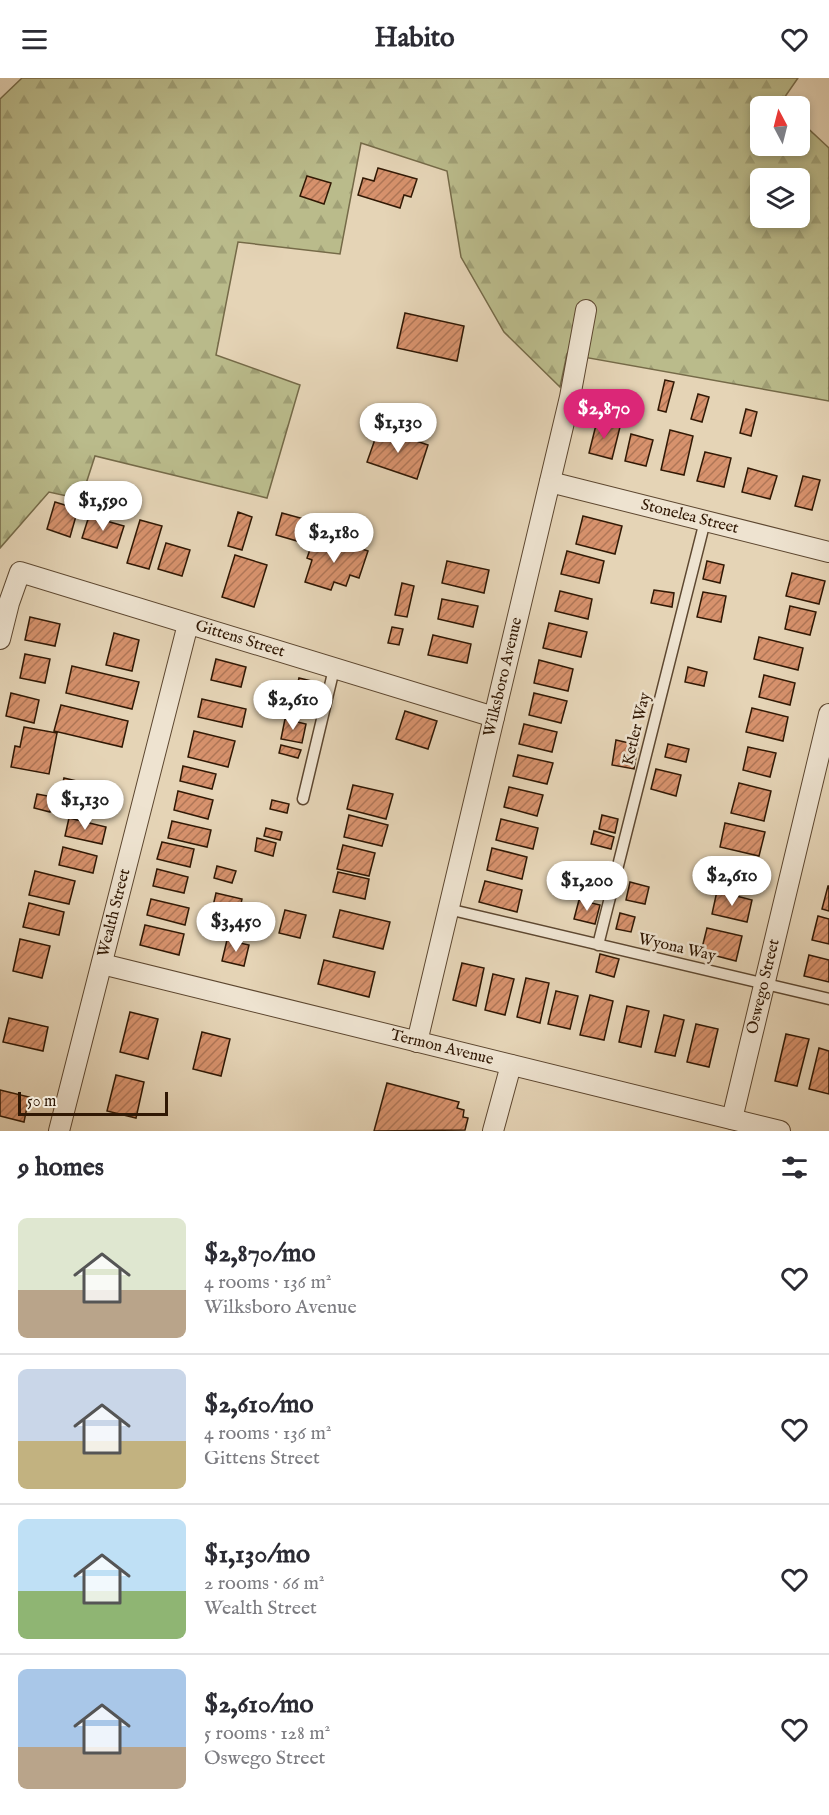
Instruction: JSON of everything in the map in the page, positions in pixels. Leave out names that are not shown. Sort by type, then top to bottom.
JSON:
[{"type":"street","name":"Wilksboro Avenue","points":[[417,1042],[570,397],[586,310]]},
{"type":"street","name":"Stonelea Street","points":[[550,482],[829,552]]},
{"type":"street","name":"Gittens Street","points":[[0,639],[9,603],[21,573],[494,717]]},
{"type":"street","name":"Wealth Street","points":[[60,1131],[188,624]]},
{"type":"street","name":"Oswego Street","points":[[732,1119],[829,714]]},
{"type":"street","name":"Termon Avenue","points":[[102,964],[780,1131]]},
{"type":"street","points":[[493,1131],[511,1065]]},
{"type":"lane","name":"Ketler Way","points":[[598,945],[705,521]]},
{"type":"lane","points":[[303,799],[334,669]]},
{"type":"lane","name":"Wyona Way","points":[[448,909],[829,999]]},
{"type":"green space","points":[[22,78],[798,78],[785,96],[750,96],[750,156],[810,156],[810,130],[829,148],[829,401],[567,354],[560,387],[504,332],[461,257],[447,171],[361,143],[340,254],[238,242],[216,355],[300,385],[267,498],[95,456],[81,499],[49,492],[0,548],[0,99]]},
{"type":"building","points":[[378,168],[417,179],[411,197],[404,195],[400,208],[358,195],[363,178],[374,181]]},
{"type":"building","points":[[307,176],[331,183],[324,204],[300,196]]},
{"type":"building","points":[[405,313],[464,326],[457,361],[397,348]]},
{"type":"building","points":[[665,380],[674,382],[666,412],[658,410]]},
{"type":"building","points":[[698,394],[709,397],[702,422],[691,419]]},
{"type":"building","points":[[746,409],[757,412],[751,436],[740,433]]},
{"type":"building","points":[[597,421],[620,427],[612,459],[589,453]]},
{"type":"building","points":[[379,428],[428,445],[417,479],[367,462]]},
{"type":"building","points":[[670,430],[693,436],[684,475],[661,470]]},
{"type":"building","points":[[631,434],[653,440],[646,466],[625,461]]},
{"type":"building","points":[[705,452],[731,458],[724,487],[697,481]]},
{"type":"building","points":[[748,468],[777,476],[770,499],[742,492]]},
{"type":"building","points":[[803,476],[820,480],[812,510],[795,506]]},
{"type":"building","points":[[55,502],[78,509],[70,537],[47,529]]},
{"type":"building","points":[[238,512],[252,517],[242,550],[228,546]]},
{"type":"building","points":[[282,513],[304,519],[297,541],[276,535]]},
{"type":"building","points":[[89,516],[124,526],[117,548],[82,538]]},
{"type":"building","points":[[583,516],[622,526],[615,554],[576,544]]},
{"type":"building","points":[[140,520],[162,526],[149,569],[127,563]]},
{"type":"building","points":[[313,541],[339,549],[341,542],[368,551],[359,578],[350,575],[346,586],[334,582],[331,590],[305,582],[312,560],[307,558]]},
{"type":"building","points":[[166,543],[190,550],[182,576],[158,569]]},
{"type":"building","points":[[567,551],[604,561],[599,583],[561,574]]},
{"type":"building","points":[[235,555],[267,565],[254,607],[222,597]]},
{"type":"building","points":[[447,561],[489,570],[484,593],[442,583]]},
{"type":"building","points":[[707,561],[724,565],[720,583],[703,579]]},
{"type":"building","points":[[792,573],[825,581],[819,604],[786,596]]},
{"type":"building","points":[[402,583],[414,586],[407,617],[395,615]]},
{"type":"building","points":[[654,590],[674,593],[672,607],[651,603]]},
{"type":"building","points":[[560,591],[592,599],[588,619],[555,611]]},
{"type":"building","points":[[703,592],[726,596],[721,622],[697,617]]},
{"type":"building","points":[[442,599],[478,606],[473,627],[438,619]]},
{"type":"building","points":[[790,606],[816,612],[810,635],[785,629]]},
{"type":"building","points":[[30,617],[60,624],[55,646],[25,640]]},
{"type":"building","points":[[549,623],[587,632],[581,657],[543,648]]},
{"type":"building","points":[[392,627],[403,629],[399,645],[388,643]]},
{"type":"building","points":[[114,633],[139,640],[132,671],[106,665]]},
{"type":"building","points":[[433,635],[471,644],[467,663],[428,655]]},
{"type":"building","points":[[759,637],[803,648],[798,670],[754,659]]},
{"type":"building","points":[[25,654],[50,659],[45,683],[20,678]]},
{"type":"building","points":[[216,659],[246,667],[241,687],[211,680]]},
{"type":"building","points":[[539,660],[573,669],[568,691],[534,683]]},
{"type":"building","points":[[72,666],[139,682],[132,709],[66,693]]},
{"type":"building","points":[[688,667],[707,672],[704,686],[685,682]]},
{"type":"building","points":[[764,675],[795,683],[790,705],[759,697]]},
{"type":"building","points":[[299,678],[316,682],[310,706],[293,702]]},
{"type":"building","points":[[11,693],[39,700],[34,723],[6,716]]},
{"type":"building","points":[[534,693],[567,701],[561,723],[529,715]]},
{"type":"building","points":[[202,699],[246,709],[242,727],[198,717]]},
{"type":"building","points":[[61,705],[128,721],[122,747],[54,731]]},
{"type":"building","points":[[752,708],[788,717],[783,741],[746,732]]},
{"type":"building","points":[[405,711],[437,721],[428,749],[396,739]]},
{"type":"building","points":[[285,719],[306,724],[302,743],[281,739]]},
{"type":"building","points":[[524,724],[557,732],[552,752],[519,744]]},
{"type":"building","points":[[24,727],[57,733],[49,774],[11,767],[15,746],[20,747]]},
{"type":"building","points":[[194,731],[235,741],[228,767],[188,757]]},
{"type":"building","points":[[616,740],[638,745],[634,769],[612,765]]},
{"type":"building","points":[[668,744],[689,749],[686,762],[665,757]]},
{"type":"building","points":[[281,745],[301,750],[298,758],[279,753]]},
{"type":"building","points":[[748,747],[776,753],[770,777],[743,770]]},
{"type":"building","points":[[518,755],[553,763],[547,784],[513,776]]},
{"type":"building","points":[[183,766],[216,774],[212,789],[180,781]]},
{"type":"building","points":[[656,769],[681,775],[676,796],[651,789]]},
{"type":"building","points":[[64,778],[111,789],[105,813],[58,802]]},
{"type":"building","points":[[739,783],[771,791],[764,821],[731,813]]},
{"type":"building","points":[[353,785],[393,794],[386,819],[347,809]]},
{"type":"building","points":[[509,787],[543,795],[537,816],[504,807]]},
{"type":"building","points":[[178,791],[213,800],[208,819],[174,810]]},
{"type":"building","points":[[37,794],[53,797],[50,812],[34,808]]},
{"type":"building","points":[[272,800],[289,804],[287,813],[270,809]]},
{"type":"building","points":[[349,815],[388,825],[382,846],[344,837]]},
{"type":"building","points":[[602,815],[618,819],[615,833],[599,829]]},
{"type":"building","points":[[69,818],[106,827],[102,844],[65,836]]},
{"type":"building","points":[[501,819],[538,828],[533,849],[496,840]]},
{"type":"building","points":[[172,821],[211,830],[207,847],[168,838]]},
{"type":"building","points":[[725,823],[765,832],[759,856],[720,847]]},
{"type":"building","points":[[266,828],[282,832],[280,840],[264,836]]},
{"type":"building","points":[[594,831],[614,837],[611,849],[591,844]]},
{"type":"building","points":[[257,838],[276,843],[273,856],[255,851]]},
{"type":"building","points":[[162,842],[194,849],[190,867],[157,859]]},
{"type":"building","points":[[343,845],[375,853],[369,876],[337,869]]},
{"type":"building","points":[[63,847],[97,856],[93,873],[59,865]]},
{"type":"building","points":[[492,848],[527,857],[522,879],[487,870]]},
{"type":"building","points":[[712,857],[763,869],[757,892],[707,880]]},
{"type":"building","points":[[217,866],[236,871],[232,883],[214,878]]},
{"type":"building","points":[[157,869],[188,877],[184,893],[153,886]]},
{"type":"building","points":[[35,871],[75,881],[69,904],[29,895]]},
{"type":"building","points":[[338,872],[369,879],[365,899],[333,892]]},
{"type":"building","points":[[585,877],[604,882],[600,897],[582,893]]},
{"type":"building","points":[[485,881],[522,890],[517,912],[479,902]]},
{"type":"building","points":[[630,882],[649,887],[645,904],[626,900]]},
{"type":"building","points":[[829,886],[829,911],[822,909]]},
{"type":"building","points":[[717,891],[752,900],[747,922],[712,914]]},
{"type":"building","points":[[216,893],[242,899],[239,912],[213,906]]},
{"type":"building","points":[[151,899],[189,908],[185,925],[147,915]]},
{"type":"building","points":[[579,900],[600,905],[595,924],[574,919]]},
{"type":"building","points":[[29,903],[64,912],[59,935],[23,927]]},
{"type":"building","points":[[285,910],[306,915],[300,938],[279,933]]},
{"type":"building","points":[[340,910],[390,922],[383,949],[333,937]]},
{"type":"building","points":[[620,913],[635,917],[631,932],[616,929]]},
{"type":"building","points":[[818,916],[829,919],[829,944],[812,940]]},
{"type":"building","points":[[145,925],[184,934],[179,955],[140,945]]},
{"type":"building","points":[[707,928],[742,936],[736,961],[701,952]]},
{"type":"building","points":[[20,939],[50,946],[42,978],[13,971]]},
{"type":"building","points":[[227,940],[249,945],[244,966],[222,961]]},
{"type":"building","points":[[600,954],[619,959],[614,977],[596,972]]},
{"type":"building","points":[[809,955],[829,960],[829,982],[804,976]]},
{"type":"building","points":[[324,960],[375,972],[369,997],[318,984]]},
{"type":"building","points":[[462,963],[484,968],[476,1006],[453,1000]]},
{"type":"building","points":[[493,974],[514,979],[505,1015],[485,1010]]},
{"type":"building","points":[[526,978],[549,983],[540,1023],[517,1017]]},
{"type":"building","points":[[556,991],[578,996],[570,1029],[548,1024]]},
{"type":"building","points":[[590,995],[613,1001],[604,1040],[580,1035]]},
{"type":"building","points":[[627,1006],[649,1011],[641,1047],[619,1042]]},
{"type":"building","points":[[130,1012],[158,1019],[148,1059],[120,1052]]},
{"type":"building","points":[[664,1015],[684,1020],[675,1056],[655,1052]]},
{"type":"building","points":[[9,1018],[48,1027],[43,1051],[3,1042]]},
{"type":"building","points":[[696,1024],[718,1029],[709,1067],[687,1062]]},
{"type":"building","points":[[202,1032],[230,1039],[221,1076],[193,1069]]},
{"type":"building","points":[[786,1034],[809,1039],[797,1086],[775,1081]]},
{"type":"building","points":[[819,1048],[829,1051],[829,1094],[809,1089]]},
{"type":"building","points":[[116,1075],[144,1082],[136,1118],[107,1111]]},
{"type":"building","points":[[387,1083],[459,1102],[457,1108],[464,1110],[463,1117],[468,1118],[465,1130],[374,1131]]},
{"type":"building","points":[[0,1090],[29,1097],[24,1122],[0,1116]]}]
